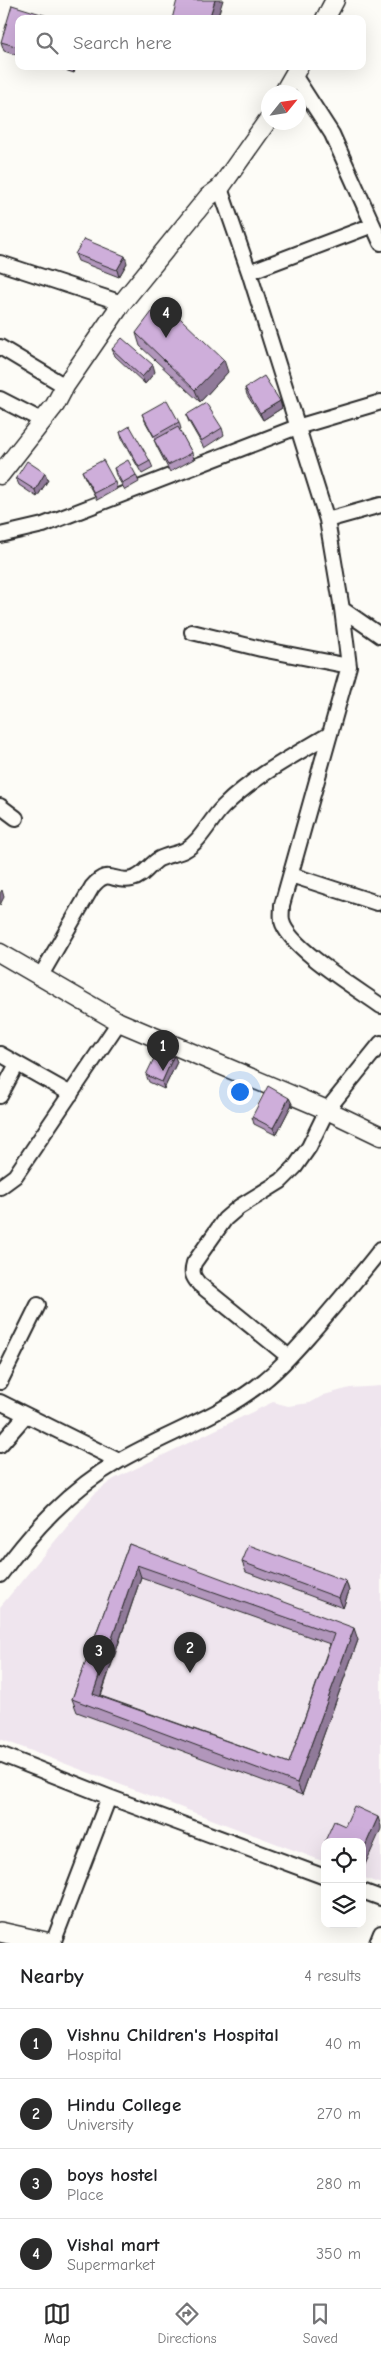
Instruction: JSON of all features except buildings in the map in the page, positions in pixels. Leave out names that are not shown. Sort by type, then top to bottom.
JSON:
[{"type":"main road","points":[[0,1932],[57,1934]]},
{"type":"street","points":[[327,15],[335,0]]},
{"type":"street","points":[[288,85],[296,71]]},
{"type":"street","points":[[296,71],[332,134],[381,243]]},
{"type":"street","points":[[0,475],[55,405],[65,386],[122,303],[208,197],[220,188],[261,130]]},
{"type":"street","points":[[220,188],[249,272],[327,520],[342,609],[349,666],[282,905],[282,922],[307,953],[381,1006]]},
{"type":"street","points":[[249,272],[372,225]]},
{"type":"street","points":[[0,263],[122,303]]},
{"type":"street","points":[[0,347],[37,367],[65,386]]},
{"type":"street","points":[[0,399],[42,421]]},
{"type":"street","points":[[0,535],[43,525],[297,427],[381,402]]},
{"type":"street","points":[[327,520],[381,505]]},
{"type":"street","points":[[342,609],[381,636]]},
{"type":"street","points":[[192,632],[261,649],[349,666]]},
{"type":"street","points":[[40,977],[99,878],[108,875],[130,880],[135,879],[158,859],[184,850],[195,841],[222,808],[266,772],[330,734]]},
{"type":"street","points":[[0,806],[16,818]]},
{"type":"street","points":[[291,875],[377,903]]},
{"type":"street","points":[[0,953],[119,1022],[327,1110],[381,1136]]},
{"type":"street","points":[[0,1187],[15,1176],[119,1022]]},
{"type":"street","points":[[289,1357],[199,1284],[192,1270],[194,1263],[225,1219],[239,1207],[281,1181],[295,1167],[309,1147],[327,1110],[381,1043]]},
{"type":"street","points":[[0,1054],[71,1094]]},
{"type":"street","points":[[0,1096],[17,1064]]},
{"type":"street","points":[[0,1575],[28,1537],[66,1498],[119,1461],[194,1424],[265,1380],[289,1357],[381,1249]]},
{"type":"street","points":[[0,1382],[38,1305]]},
{"type":"street","points":[[0,1402],[119,1461]]},
{"type":"street","points":[[0,1445],[26,1414]]},
{"type":"street","points":[[0,1754],[109,1797],[321,1876]]},
{"type":"street","points":[[57,1934],[109,1797]]},
{"type":"street","points":[[366,1892],[381,1898]]},
{"type":"street","points":[[377,1943],[381,1933]]},
{"type":"shaded area","points":[[381,1386],[381,1884],[366,1878],[366,1838],[321,1838],[321,1860],[0,1739],[0,1607],[96,1492],[114,1479],[273,1402],[288,1406],[310,1403],[324,1395],[350,1388]]},
{"type":"place","name":"Vishal mart","points":[[166,338]]},
{"type":"place","name":"Vishnu Children's Hospital","points":[[163,1071]]},
{"type":"place","name":"Hindu College","points":[[190,1673]]},
{"type":"place","name":"boys hostel","points":[[99,1676]]}]
